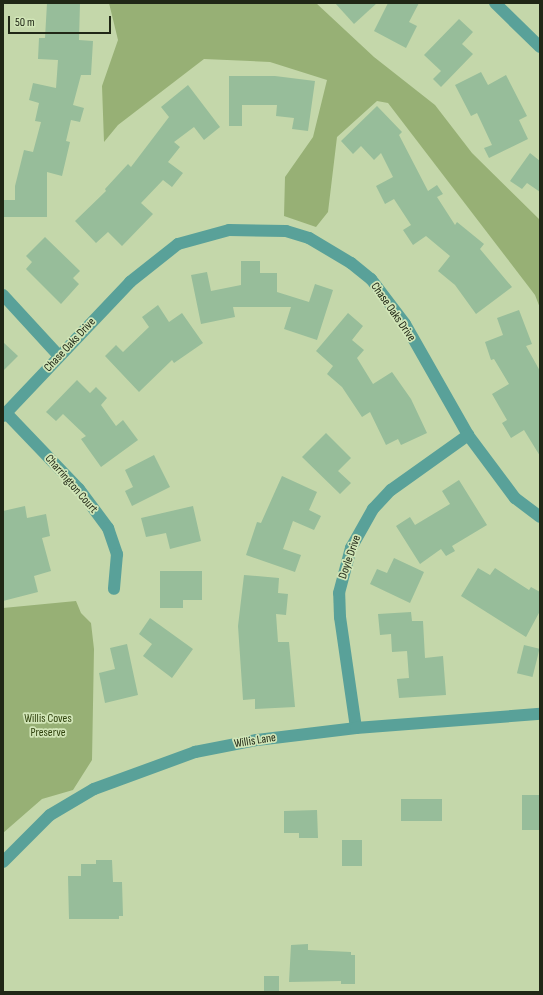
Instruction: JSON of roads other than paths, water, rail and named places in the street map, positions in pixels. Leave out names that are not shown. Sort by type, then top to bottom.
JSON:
[{"type":"street","points":[[495,3],[540,47]]},
{"type":"street","name":"Chase Oaks Drive","points":[[5,415],[130,282],[178,244],[229,230],[286,232],[309,238],[351,263],[371,279],[405,324],[468,435],[515,498],[540,517]]},
{"type":"street","points":[[3,295],[59,356]]},
{"type":"street","name":"Charrington Court","points":[[5,415],[79,489],[108,528],[117,554],[114,589]]},
{"type":"street","name":"Doyle Drive","points":[[356,728],[339,611],[339,593],[351,548],[373,509],[392,490],[468,435]]},
{"type":"street","name":"Willis Lane","points":[[3,862],[17,845],[50,815],[94,789],[195,752],[257,740],[356,728],[540,714]]},
{"type":"park label","name":"Willis Coves Preserve","points":[[48,726]]}]
